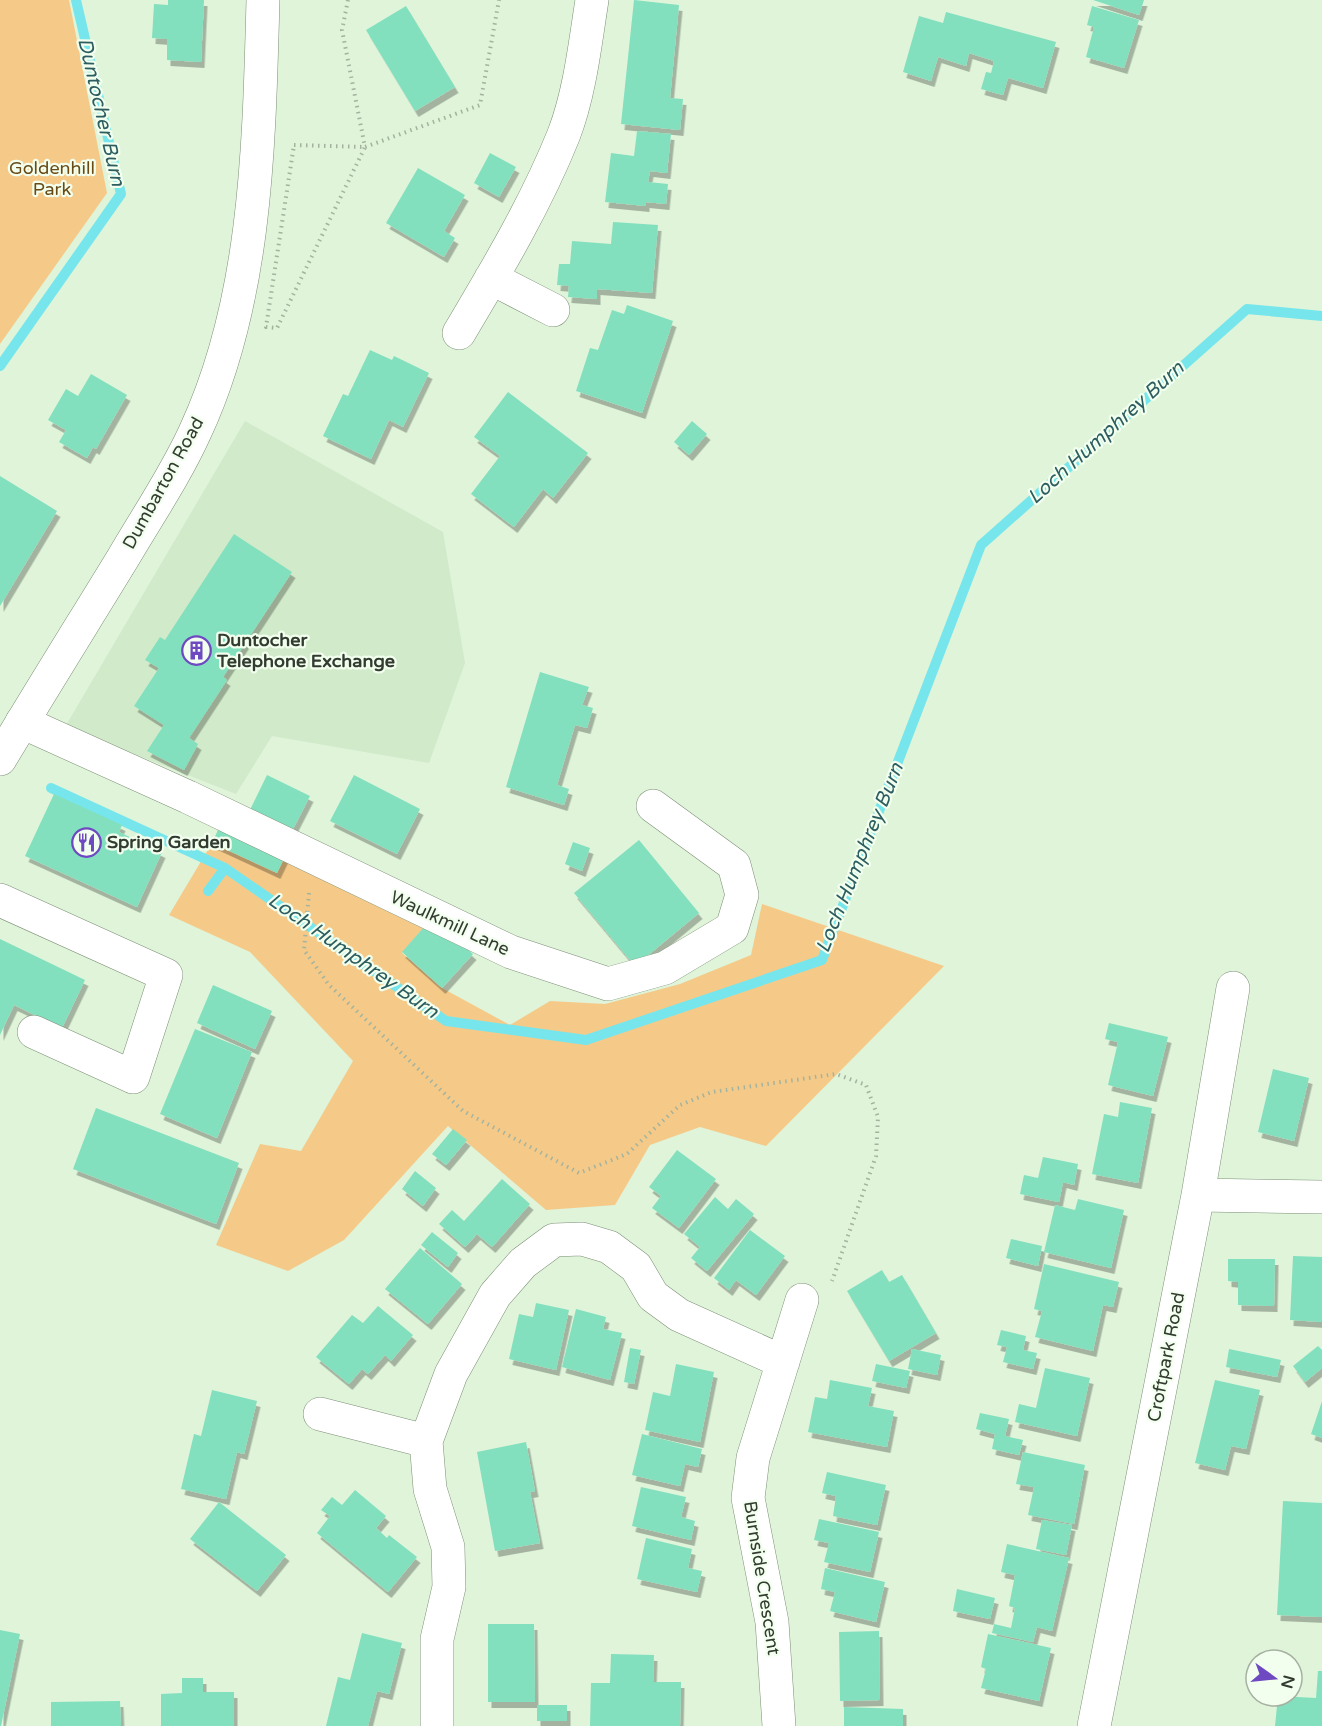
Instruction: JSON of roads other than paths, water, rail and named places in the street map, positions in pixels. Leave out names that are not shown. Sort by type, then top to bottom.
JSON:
[{"type":"street","name":"Dumbarton Road","points":[[0,759],[178,463],[195,432],[222,359],[245,259],[260,113],[263,0]]},
{"type":"street","points":[[459,333],[536,195],[564,133],[582,64],[592,0]]},
{"type":"street","points":[[491,278],[552,310]]},
{"type":"street","name":"Waulkmill Lane","points":[[22,722],[511,952],[608,984],[665,968],[732,928],[742,895],[734,865],[652,806]]},
{"type":"street","points":[[0,900],[166,975],[133,1077],[34,1032]]},
{"type":"street","name":"Croftpark Road","points":[[1094,1726],[1198,1195],[1233,988]]},
{"type":"street","points":[[1198,1195],[1322,1197]]},
{"type":"street","points":[[437,1726],[437,1639],[449,1587],[448,1547],[430,1489],[426,1441],[451,1374],[495,1295],[523,1263],[554,1240],[582,1239],[609,1247],[636,1267],[653,1296],[679,1316],[783,1362]]},
{"type":"street","name":"Burnside Crescent","points":[[779,1726],[772,1622],[748,1498],[753,1458],[802,1300]]},
{"type":"street","points":[[320,1414],[426,1441]]},
{"type":"waterway","name":"Duntocher Burn","points":[[0,366],[121,194],[76,0]]},
{"type":"waterway","name":"Loch Humphrey Burn","points":[[51,788],[225,868],[446,1021],[586,1040],[822,960],[981,545],[1247,309],[1322,316]]},
{"type":"waterway","points":[[208,891],[225,868]]},
{"type":"place","name":"Duntocher Telephone Exchange","points":[[196,650]]},
{"type":"place","name":"Spring Garden","points":[[86,842]]},
{"type":"park label","name":"Goldenhill Park","points":[[52,178]]}]
